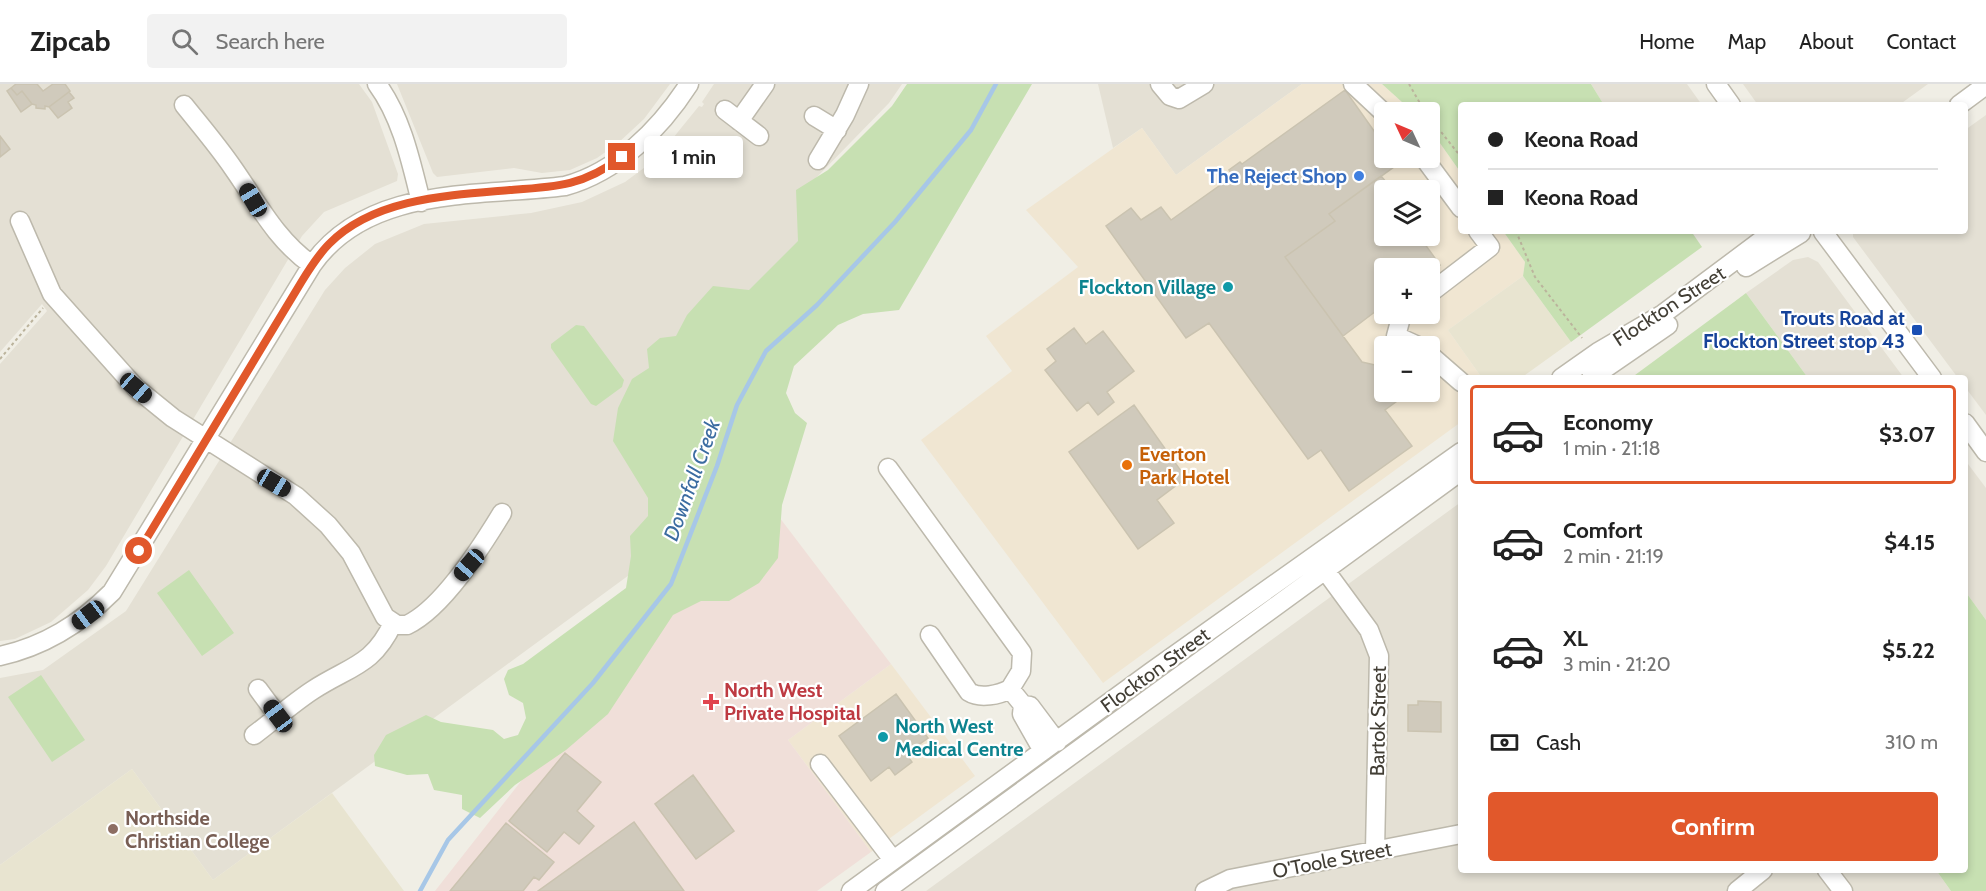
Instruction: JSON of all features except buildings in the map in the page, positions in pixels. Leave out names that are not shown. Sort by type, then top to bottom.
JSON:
[{"type":"street","points":[[377,84],[393,109],[421,202]]},
{"type":"street","points":[[0,656],[34,647],[61,634],[88,615],[112,592],[312,265],[329,243],[362,219],[421,202],[554,188],[585,180],[611,165],[645,138],[670,111],[689,84]]},
{"type":"street","points":[[759,136],[732,116],[765,84]]},
{"type":"street","points":[[818,160],[837,130],[860,84]]},
{"type":"street","points":[[1160,84],[1170,96],[1179,99],[1204,84]]},
{"type":"street","points":[[1353,84],[1374,104]]},
{"type":"street","points":[[1716,84],[1729,102]]},
{"type":"street","points":[[1963,102],[1986,85]]},
{"type":"street","points":[[184,105],[289,248],[312,265]]},
{"type":"street","points":[[814,116],[837,130]]},
{"type":"street","points":[[1431,168],[1458,204]]},
{"type":"street","points":[[20,221],[47,284],[70,317],[136,388],[206,440],[296,496],[314,511],[351,553],[381,613],[393,623],[407,625],[425,612],[469,565],[502,513]]},
{"type":"street","points":[[1440,285],[1490,247],[1480,234]]},
{"type":"street","name":"Flockton Street","points":[[1565,375],[1598,352],[1663,315],[1770,234]]},
{"type":"street","name":"Flockton Street","points":[[1595,375],[1796,234]]},
{"type":"street","points":[[1826,234],[1930,375]]},
{"type":"street","points":[[1440,364],[1458,379]]},
{"type":"street","points":[[1968,427],[1986,452]]},
{"type":"street","name":"Flockton Street","points":[[851,891],[1458,454]]},
{"type":"street","points":[[888,468],[1022,653],[1021,671],[1010,689],[988,695],[973,694],[930,635]]},
{"type":"street","name":"Flockton Street","points":[[885,891],[1458,473]]},
{"type":"street","name":"Bartok Street","points":[[1325,570],[1369,630],[1379,656],[1375,851]]},
{"type":"street","points":[[254,735],[315,689],[370,658],[384,641],[393,623]]},
{"type":"street","points":[[1010,689],[1023,705],[1022,714],[1050,746]]},
{"type":"street","points":[[258,690],[278,716]]},
{"type":"street","points":[[820,764],[893,860]]},
{"type":"street","name":"O'Toole Street","points":[[1205,891],[1230,879],[1458,835]]},
{"type":"street","points":[[1737,891],[1759,873]]},
{"type":"street","points":[[1829,873],[1843,891]]},
{"type":"path","points":[[1409,84],[1419,102]]},
{"type":"path","points":[[1440,131],[1458,154]]},
{"type":"path","points":[[1517,234],[1535,277],[1582,338]]},
{"type":"path","points":[[0,358],[46,304]]},
{"type":"shaded area","points":[[0,84],[359,84],[372,102],[398,174],[397,181],[324,212],[302,236],[106,566],[88,590],[51,622],[15,639],[0,641],[0,364],[47,311],[42,304],[0,352]]},
{"type":"shaded area","points":[[397,84],[670,84],[644,119],[617,144],[597,158],[570,170],[542,173],[514,168],[437,177],[433,173]]},
{"type":"shaded area","points":[[714,84],[902,84],[889,103],[815,179],[851,204],[681,537],[213,880],[132,769],[0,865],[0,678],[43,670],[126,611],[325,290],[345,268],[375,244],[424,224],[531,213],[582,202],[625,182],[656,159],[699,106],[702,107],[704,104],[702,102]]},
{"type":"shaded area","points":[[1098,84],[1302,84],[1176,175],[1142,128],[1113,148]]},
{"type":"shaded area","points":[[1302,84],[1382,84],[1402,102],[1374,102],[1374,168],[1440,168],[1440,143],[1458,169],[1458,234],[1505,234],[1525,262],[1523,276],[1448,330],[1480,375],[1458,375],[1458,424],[1103,683],[921,440],[1012,371],[986,336],[1078,267],[1026,210],[1142,128],[1176,175]]},
{"type":"shaded area","points":[[1591,84],[1687,84],[1700,102],[1602,102]]},
{"type":"shaded area","points":[[1743,84],[1928,84],[1903,102],[1756,102]]},
{"type":"shaded area","points":[[1986,115],[1986,415],[1968,391],[1968,375],[1956,375],[1853,237],[1853,234],[1968,234],[1968,128]]},
{"type":"shaded area","points":[[1808,257],[1818,262],[1902,375],[1806,375],[1746,293],[1793,260]]},
{"type":"shaded area","points":[[1523,276],[1571,342],[1525,375],[1480,375],[1448,330]]},
{"type":"shaded area","points":[[1968,464],[1986,488],[1986,620],[1968,595]]},
{"type":"shaded area","name":"North West Private Hospital","points":[[754,484],[891,664],[788,740],[871,852],[817,891],[435,891]]},
{"type":"shaded area","points":[[1458,504],[1458,873],[1938,873],[1951,891],[926,891]]},
{"type":"shaded area","points":[[891,664],[975,776],[871,852],[788,740]]},
{"type":"shaded area","name":"Northside Christian College","points":[[132,769],[213,880],[332,793],[404,891],[0,891],[0,865]]},
{"type":"green space","points":[[907,84],[1032,84],[899,310],[863,314],[838,325],[794,366],[786,393],[795,413],[807,423],[782,505],[778,558],[759,583],[729,601],[701,601],[673,615],[608,714],[566,750],[515,785],[480,818],[462,809],[462,795],[434,790],[428,774],[407,775],[375,766],[374,755],[386,735],[426,715],[441,722],[493,730],[504,739],[518,735],[526,718],[523,703],[509,695],[504,679],[508,670],[523,664],[626,588],[631,556],[630,536],[648,516],[648,498],[613,441],[618,408],[632,379],[649,368],[647,349],[660,338],[676,336],[687,315],[713,286],[749,290],[798,241],[796,190],[828,170],[892,106]]},
{"type":"green space","points":[[1382,84],[1591,84],[1602,102],[1458,102],[1458,169],[1440,143],[1440,102],[1402,102]]},
{"type":"green space","points":[[1505,234],[1693,234],[1702,247],[1571,342],[1523,276],[1525,262]]},
{"type":"green space","points":[[1746,293],[1806,375],[1635,375]]},
{"type":"green space","points":[[576,325],[584,326],[624,380],[622,387],[596,406],[591,404],[551,348],[551,344]]},
{"type":"green space","points":[[189,570],[234,633],[202,656],[157,593]]},
{"type":"green space","points":[[1968,595],[1986,620],[1986,891],[1951,891],[1938,873],[1968,873]]},
{"type":"green space","points":[[41,675],[85,740],[52,762],[8,697]]},
{"type":"waterway","name":"Downfall Creek","points":[[420,891],[448,840],[593,683],[671,584],[717,466],[737,405],[766,351],[817,305],[895,222],[971,130],[996,84]]},
{"type":"place","name":"The Reject Shop","points":[[1359,176]]},
{"type":"place","name":"Flockton Village","points":[[1228,287]]},
{"type":"place","name":"Trouts Road at Flockton Street stop 43","points":[[1917,330]]},
{"type":"place","name":"Everton Park Hotel","points":[[1127,465]]},
{"type":"place","name":"North West Private Hospital","points":[[711,702]]},
{"type":"place","name":"North West Medical Centre","points":[[883,737]]},
{"type":"place","name":"Northside Christian College","points":[[113,829]]},
{"type":"route","points":[[139,551],[302,281],[329,243],[362,219],[385,210],[453,196],[565,186],[585,180],[622,157]]}]
